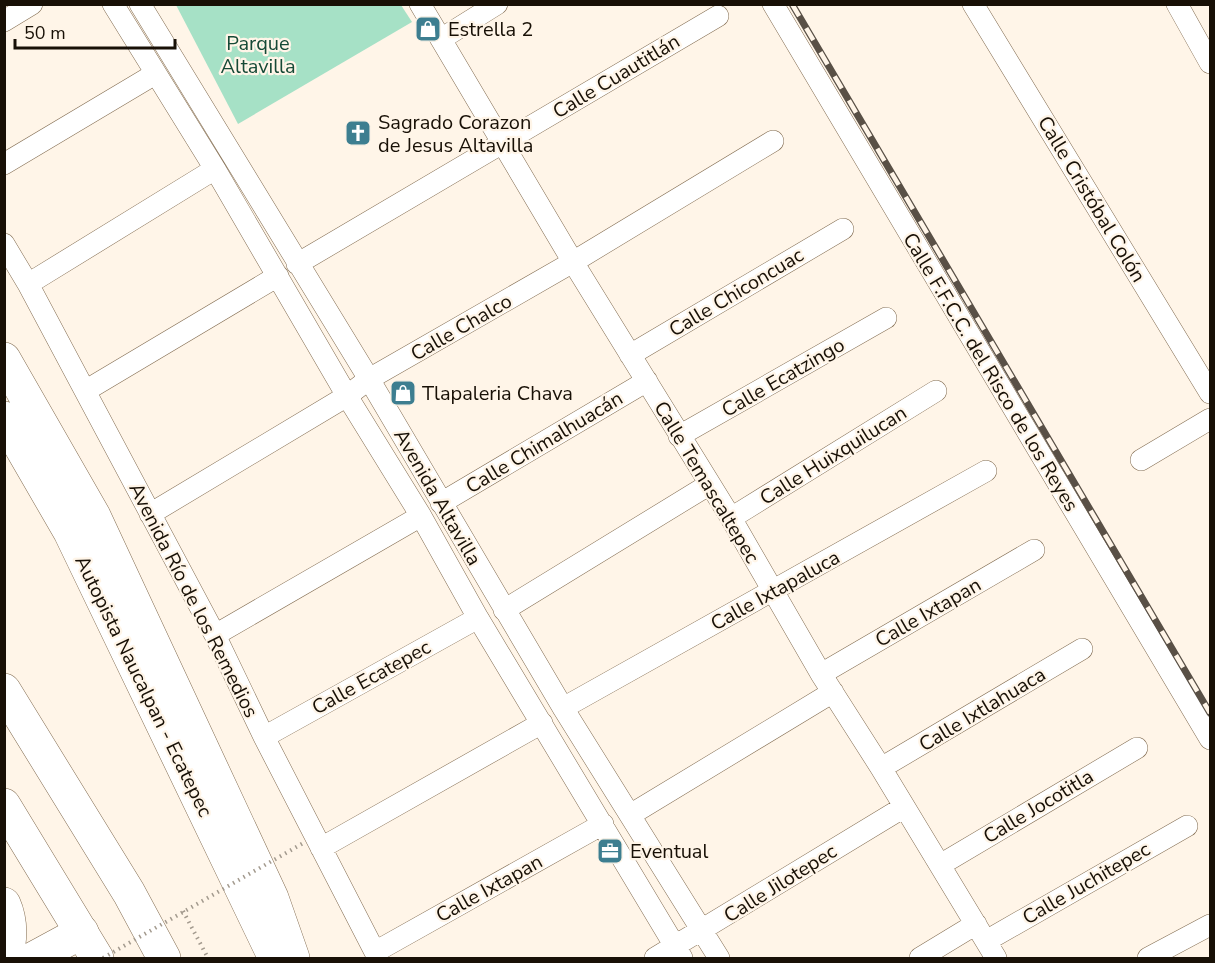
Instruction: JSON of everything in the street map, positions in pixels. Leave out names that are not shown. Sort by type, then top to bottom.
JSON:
[{"type":"main road","name":"Autopista Naucalpan - Ecatepec","points":[[4,359],[82,524],[275,958]]},
{"type":"main road","name":"Autopista Naucalpan - Ecatepec","points":[[4,418],[82,524],[272,898],[308,958]]},
{"type":"main road","points":[[4,690],[129,893],[164,958]]},
{"type":"main road","points":[[4,805],[90,945],[34,958]]},
{"type":"main road","name":"Autopista Naucalpan - Ecatepec","points":[[272,898],[293,958]]},
{"type":"main road","points":[[4,904],[10,926],[6,958]]},
{"type":"street","points":[[4,21],[32,4]]},
{"type":"street","name":"Avenida Altavilla","points":[[113,4],[215,169],[346,396],[420,516],[478,618],[679,953]]},
{"type":"street","name":"Avenida Altavilla","points":[[140,4],[369,379],[563,708],[719,958]]},
{"type":"street","name":"Calle Temascaltepec","points":[[420,4],[573,262],[731,518],[821,674],[986,941]]},
{"type":"street","points":[[441,39],[497,4]]},
{"type":"street","name":"Calle F.F.C.C. del Risco de los Reyes","points":[[773,4],[1210,739]]},
{"type":"street","name":"Calle Cristóbal Colón","points":[[973,4],[1210,393]]},
{"type":"street","points":[[1177,4],[1210,63]]},
{"type":"street","name":"Calle Cuautitlán","points":[[297,264],[718,16]]},
{"type":"street","points":[[4,164],[155,74]]},
{"type":"street","name":"Calle Chalco","points":[[150,514],[346,396],[369,379],[573,262],[773,141]]},
{"type":"street","points":[[28,284],[215,169]]},
{"type":"street","name":"Calle Chiconcuac","points":[[630,355],[843,229]]},
{"type":"street","name":"Avenida Río de los Remedios","points":[[4,244],[28,284],[215,635],[313,845],[377,955]]},
{"type":"street","points":[[85,390],[278,276]]},
{"type":"street","name":"Calle Ecatzingo","points":[[679,436],[886,318]]},
{"type":"street","name":"Calle Chimalhuacán","points":[[441,503],[647,381]]},
{"type":"street","name":"Calle Huixquilucan","points":[[731,518],[936,391]]},
{"type":"street","points":[[1141,460],[1210,419]]},
{"type":"street","name":"Calle Ixtapaluca","points":[[563,708],[986,471]]},
{"type":"street","points":[[504,610],[710,484]]},
{"type":"street","points":[[215,635],[420,516]]},
{"type":"street","name":"Calle Ixtapan","points":[[821,674],[1034,550]]},
{"type":"street","name":"Calle Ecatepec","points":[[264,737],[478,618]]},
{"type":"street","name":"Calle Ixtlahuaca","points":[[881,768],[1082,649]]},
{"type":"street","points":[[630,815],[833,692]]},
{"type":"street","points":[[313,845],[542,723]]},
{"type":"street","name":"Calle Jocotitla","points":[[940,865],[1137,748]]},
{"type":"street","name":"Calle Jilotepec","points":[[655,958],[679,953],[702,930],[904,807]]},
{"type":"street","name":"Calle Ixtapan","points":[[377,955],[603,824]]},
{"type":"street","name":"Calle Juchitepec","points":[[920,958],[986,941],[1187,826]]},
{"type":"street","points":[[1148,958],[1210,925]]},
{"type":"path","points":[[103,958],[183,911],[313,845]]},
{"type":"path","points":[[183,911],[208,958]]},
{"type":"green space","name":"Parque Altavilla","points":[[176,5],[401,5],[412,22],[238,124]]},
{"type":"railway","points":[[792,4],[1210,713]]},
{"type":"place","name":"Estrella 2","points":[[428,29]]},
{"type":"place","name":"Sagrado Corazon de Jesus Altavilla","points":[[358,133]]},
{"type":"place","name":"Tlapaleria Chava","points":[[403,393]]},
{"type":"place","name":"Eventual","points":[[610,851]]}]
